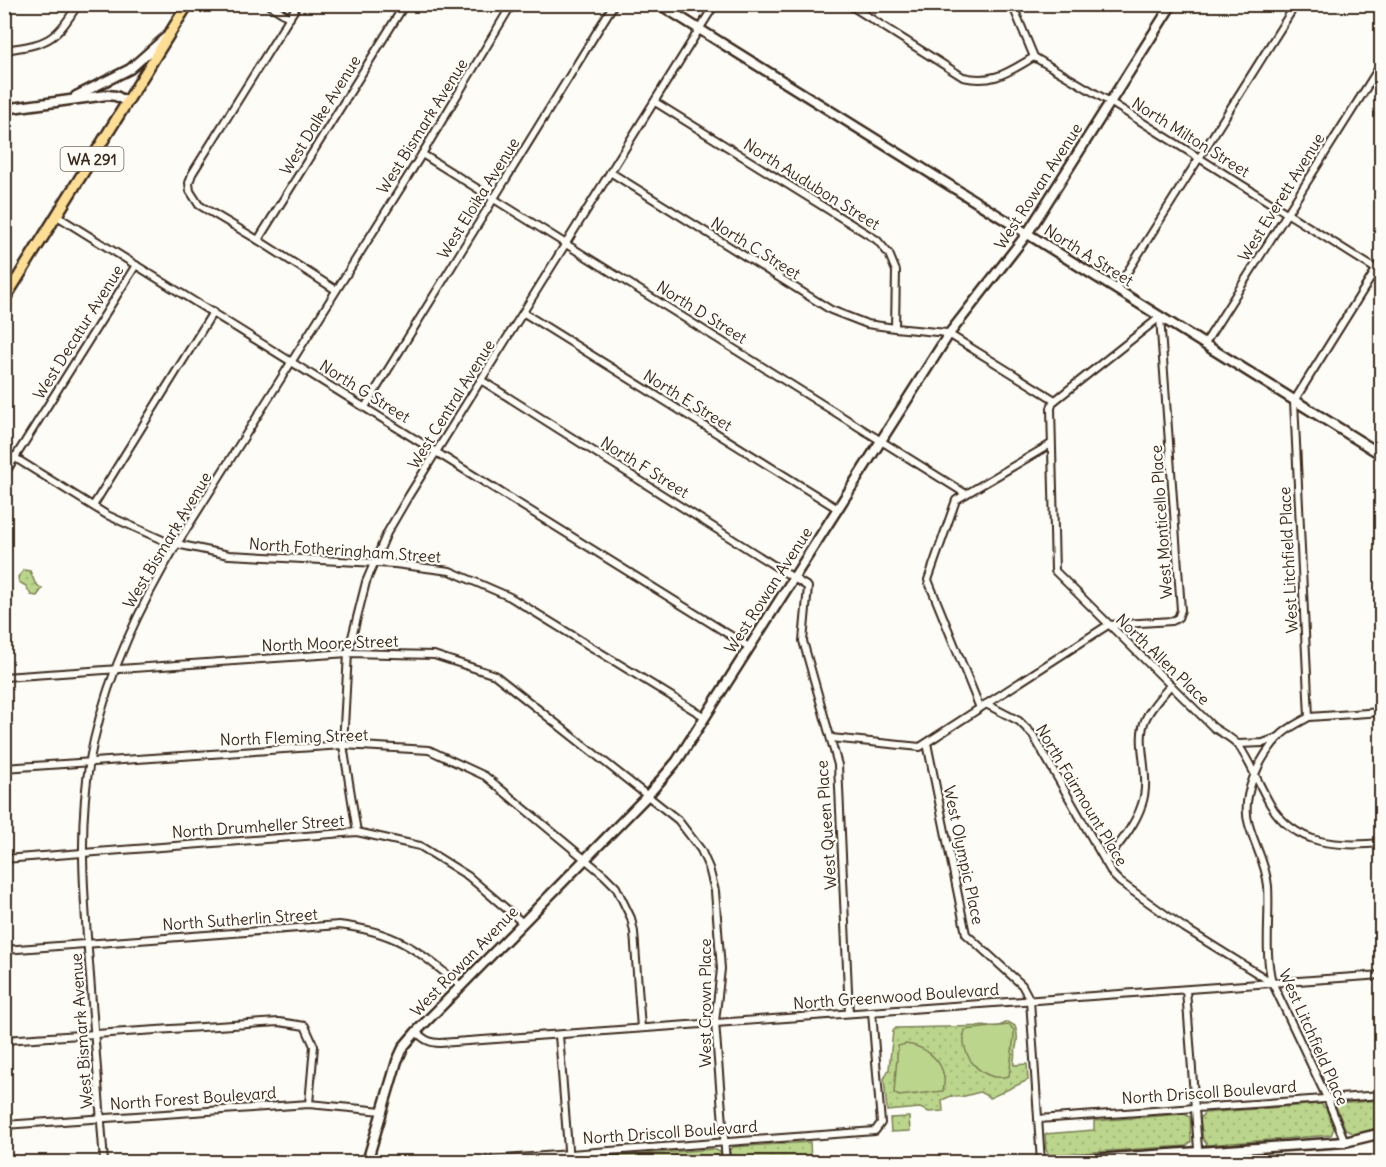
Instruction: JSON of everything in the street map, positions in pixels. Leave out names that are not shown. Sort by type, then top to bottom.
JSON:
[{"type":"main road","name":"WA 291","points":[[4,300],[188,4]]},
{"type":"street","points":[[4,50],[47,41],[59,32],[78,4]]},
{"type":"street","points":[[268,4],[290,18]]},
{"type":"street","points":[[298,4],[192,174],[189,183],[190,191],[199,205],[336,290]]},
{"type":"street","name":"West Dalke Avenue","points":[[258,240],[405,4]]},
{"type":"street","points":[[502,4],[511,7]]},
{"type":"street","name":"West Eloika Avenue","points":[[365,407],[614,4]]},
{"type":"street","name":"North A Street","points":[[659,4],[1382,455]]},
{"type":"street","name":"West Central Avenue","points":[[357,832],[344,745],[348,653],[366,582],[373,564],[387,533],[715,4]]},
{"type":"street","points":[[848,4],[963,77],[985,80],[998,78],[1034,57],[1012,4]]},
{"type":"street","points":[[1116,290],[1296,4]]},
{"type":"street","points":[[1375,4],[1382,9]]},
{"type":"street","name":"West Rowan Avenue","points":[[367,1162],[398,1060],[405,1046],[416,1032],[648,795],[677,761],[949,334],[1027,234],[1168,6]]},
{"type":"street","name":"West Bismark Avenue","points":[[104,1162],[81,853],[90,762],[101,711],[114,669],[149,590],[422,154],[511,7]]},
{"type":"street","points":[[69,99],[130,69],[170,34]]},
{"type":"street","name":"North Milton Street","points":[[1034,57],[1110,102],[1379,271]]},
{"type":"street","name":"West Everett Avenue","points":[[1204,345],[1382,63]]},
{"type":"street","points":[[4,109],[107,95],[116,96],[127,102]]},
{"type":"street","name":"North Audubon Street","points":[[655,102],[877,240],[890,254],[896,271],[895,328]]},
{"type":"street","name":"North D Street","points":[[422,154],[966,494]]},
{"type":"street","name":"North C Street","points":[[610,172],[831,310],[867,324],[895,328]]},
{"type":"street","name":"North G Street","points":[[57,216],[749,647]]},
{"type":"street","points":[[1294,401],[1379,271],[1382,260]]},
{"type":"street","name":"West Decatur Avenue","points":[[4,475],[136,265]]},
{"type":"street","points":[[93,506],[213,312]]},
{"type":"street","name":"North E Street","points":[[524,313],[838,509]]},
{"type":"street","points":[[895,328],[949,334],[1054,401],[1160,317]]},
{"type":"street","name":"West Monticello Place","points":[[927,743],[1108,625],[1172,621],[1178,618],[1180,614],[1160,317]]},
{"type":"street","name":"North F Street","points":[[481,380],[794,577]]},
{"type":"street","name":"North Allen Place","points":[[1054,401],[1051,408],[1051,444],[1055,571],[1213,727],[1238,744],[1272,807],[1281,818],[1304,836],[1319,842],[1341,845],[1382,843]]},
{"type":"street","name":"West Litchfield Place","points":[[1294,401],[1310,717],[1294,725],[1279,737],[1268,752],[1255,776],[1248,799],[1247,815],[1248,824],[1266,874],[1268,967],[1272,982],[1327,1098],[1345,1142]]},
{"type":"street","points":[[983,706],[928,582],[955,503],[966,494],[1051,444]]},
{"type":"street","name":"North Fotheringham Street","points":[[4,451],[107,516],[167,542],[229,555],[395,564],[450,571],[510,597],[705,717]]},
{"type":"street","name":"West Queen Place","points":[[794,577],[805,584],[809,590],[803,640],[838,765],[849,1013]]},
{"type":"street","name":"North Moore Street","points":[[4,677],[348,653],[434,655],[495,675],[648,795]]},
{"type":"street","points":[[1105,862],[1129,831],[1143,803],[1146,775],[1141,740],[1142,729],[1151,709],[1171,685]]},
{"type":"street","name":"North Fairmount Place","points":[[983,706],[1018,721],[1033,735],[1113,875],[1182,927],[1272,982]]},
{"type":"street","points":[[1310,717],[1382,712]]},
{"type":"street","name":"West Litchfield Place","points":[[1238,744],[1263,743],[1279,737]]},
{"type":"street","points":[[831,738],[916,748],[927,743]]},
{"type":"street","name":"West Olympic Place","points":[[927,743],[966,934],[1022,985],[1030,1000]]},
{"type":"street","name":"North Fleming Street","points":[[4,768],[344,745],[429,750],[485,776],[616,887],[631,918],[634,933],[641,1028]]},
{"type":"street","name":"West Crown Place","points":[[648,795],[678,820],[690,834],[709,868],[715,891],[721,969],[715,1023],[726,1162]]},
{"type":"street","name":"North Drumheller Street","points":[[4,859],[357,832],[420,846],[468,876],[523,923]]},
{"type":"street","name":"North Sutherlin Street","points":[[4,950],[339,925],[383,933],[399,940],[417,950],[461,986]]},
{"type":"street","name":"North Greenwood Boulevard","points":[[416,1032],[425,1040],[440,1043],[1382,975]]},
{"type":"street","points":[[1186,990],[1199,1162]]},
{"type":"street","points":[[1030,1000],[1041,1162]]},
{"type":"street","name":"North Driscoll Boulevard","points":[[464,1162],[878,1130],[881,1123],[872,1012]]},
{"type":"street","points":[[4,1040],[279,1022],[305,1026],[314,1046],[309,1104]]},
{"type":"street","points":[[559,1035],[568,1162]]},
{"type":"street","name":"North Driscoll Boulevard","points":[[1038,1119],[1382,1095]]},
{"type":"street","name":"North Forest Boulevard","points":[[4,1125],[309,1104],[382,1111]]},
{"type":"street","points":[[1052,1162],[1345,1142],[1382,1134]]},
{"type":"green space","points":[[24,570],[30,571],[35,583],[42,589],[37,596],[31,595],[26,586],[19,582],[18,577]]},
{"type":"green space","points":[[1008,1022],[1015,1026],[1017,1031],[1014,1065],[1027,1064],[1028,1080],[990,1098],[980,1092],[961,1097],[951,1096],[942,1100],[943,1111],[929,1112],[920,1108],[887,1111],[884,1079],[889,1069],[893,1031],[896,1028],[999,1026]]},
{"type":"green space","points":[[1009,1025],[1014,1030],[1014,1035],[1009,1076],[990,1076],[982,1072],[969,1058],[965,1049],[965,1030]]},
{"type":"green space","points":[[906,1044],[923,1049],[936,1059],[943,1074],[943,1091],[899,1096],[894,1093],[898,1046]]},
{"type":"green space","points":[[1381,1100],[1381,1127],[1355,1134],[1346,1130],[1336,1107],[1337,1104]]},
{"type":"green space","points":[[1321,1104],[1326,1109],[1334,1128],[1331,1135],[1207,1145],[1203,1139],[1200,1119],[1204,1113]]},
{"type":"green space","points":[[1184,1114],[1190,1117],[1191,1142],[1186,1146],[1049,1155],[1046,1150],[1045,1134],[1094,1130],[1094,1121]]},
{"type":"green space","points":[[909,1117],[910,1131],[891,1132],[890,1118]]},
{"type":"green space","points":[[810,1142],[811,1162],[730,1162],[730,1151],[733,1147]]},
{"type":"green space","points":[[714,1149],[720,1152],[721,1162],[573,1162],[578,1159]]}]
